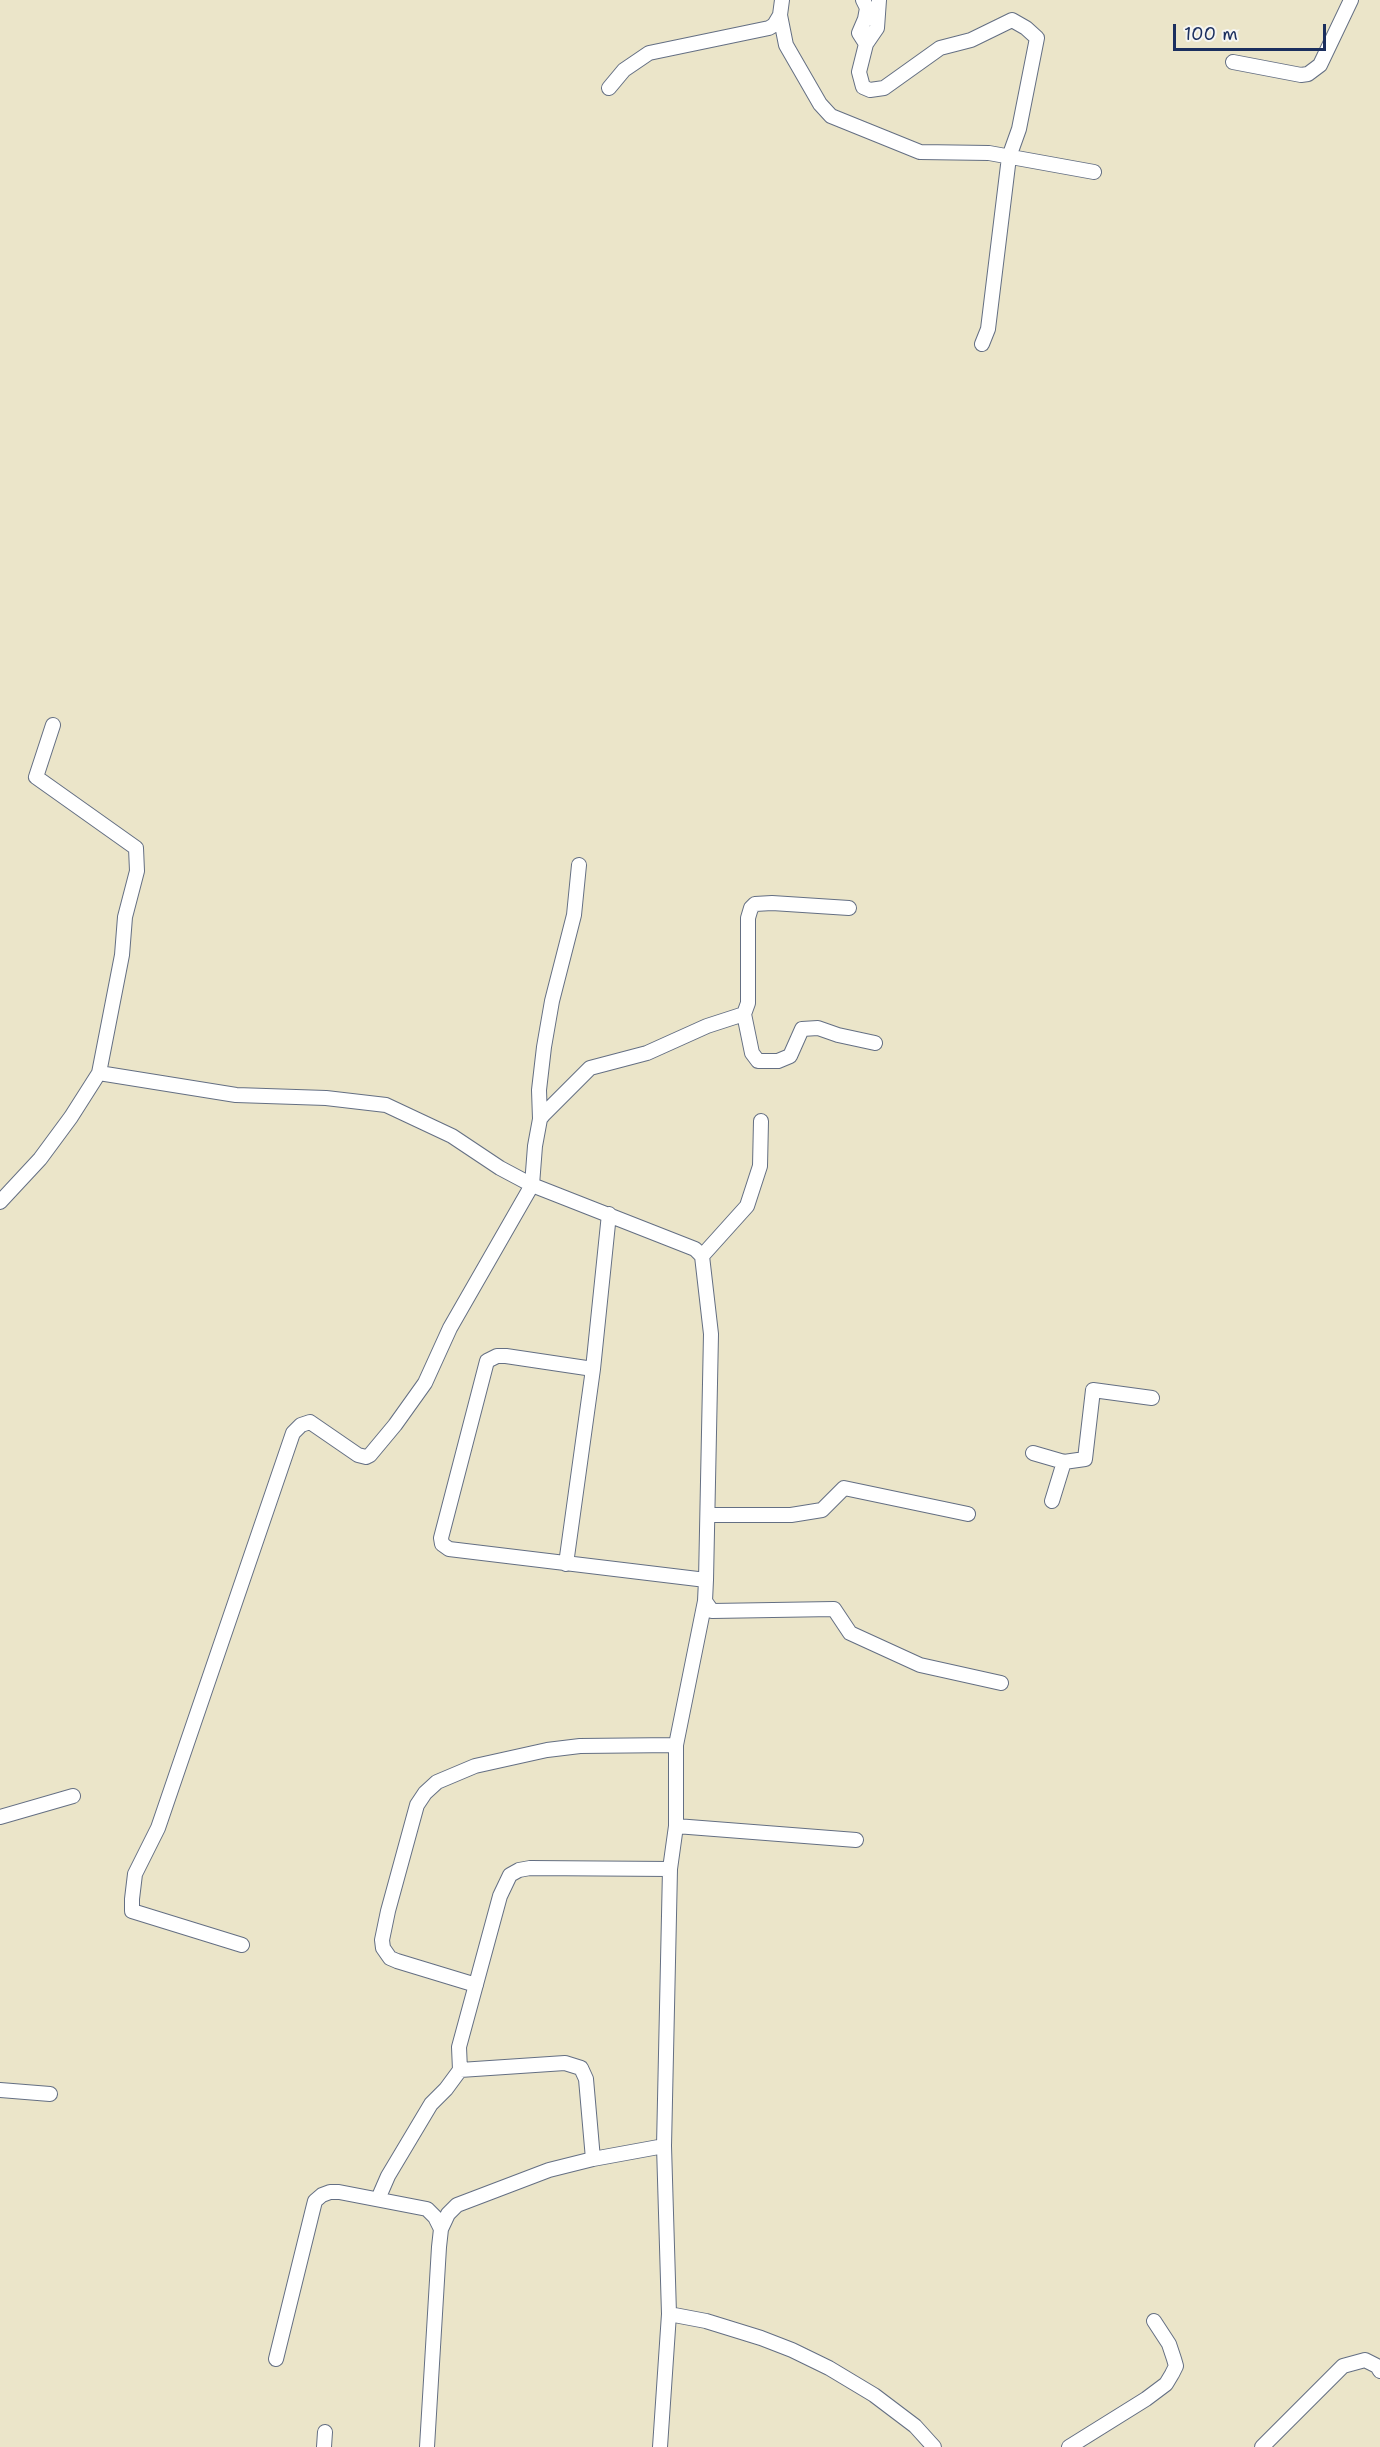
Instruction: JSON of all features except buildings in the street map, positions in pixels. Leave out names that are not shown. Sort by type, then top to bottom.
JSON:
[{"type":"street","points":[[782,0],[780,15],[786,45],[820,104],[831,116],[920,152],[989,153],[1094,172]]},
{"type":"street","points":[[863,0],[867,8],[859,33],[866,44]]},
{"type":"street","points":[[879,0],[878,28],[866,44],[859,72],[863,87],[870,90],[884,88],[940,48],[971,40],[1012,20],[1037,38],[1019,129],[1009,158],[988,329],[982,344]]},
{"type":"street","points":[[1233,62],[1301,75],[1308,74],[1320,64],[1352,0]]},
{"type":"street","points":[[609,88],[624,70],[649,53],[769,28],[774,25],[780,15]]},
{"type":"street","points":[[0,1202],[40,1160],[99,1073],[122,955],[125,917],[138,859],[136,848],[36,777],[53,725]]},
{"type":"street","points":[[242,1945],[132,1911],[135,1874],[151,1845],[162,1816],[293,1433],[301,1425],[310,1422],[358,1455],[366,1457],[370,1455],[425,1383],[450,1328],[532,1185],[540,1119],[539,1090],[543,1047],[574,915],[579,865]]},
{"type":"street","points":[[849,908],[772,903],[755,904],[751,908],[748,918],[748,1003],[744,1014],[752,1053],[758,1061],[778,1062],[790,1056],[802,1029],[818,1028],[875,1043]]},
{"type":"street","points":[[540,1119],[590,1068],[647,1053],[708,1026],[744,1014]]},
{"type":"street","points":[[99,1073],[236,1095],[326,1098],[386,1105],[452,1136],[500,1168],[532,1185],[695,1249],[702,1256],[711,1334],[706,1580],[705,1601],[676,1745],[676,1826],[670,1869],[664,2146],[669,2314],[660,2447]]},
{"type":"street","points":[[702,1256],[747,1206],[760,1166],[761,1121]]},
{"type":"street","points":[[566,1564],[593,1369],[609,1214]]},
{"type":"street","points":[[593,1369],[506,1356],[497,1356],[487,1361],[441,1538],[444,1547],[706,1580]]},
{"type":"street","points":[[1033,1453],[1064,1462],[1085,1459],[1093,1390],[1152,1398]]},
{"type":"street","points":[[1052,1501],[1064,1462]]},
{"type":"street","points":[[708,1515],[791,1515],[822,1510],[844,1488],[968,1514]]},
{"type":"street","points":[[705,1601],[712,1611],[834,1609],[850,1633],[920,1665],[1001,1683]]},
{"type":"street","points":[[476,1985],[397,1961],[390,1958],[383,1948],[382,1940],[388,1911],[417,1805],[425,1793],[437,1782],[476,1766],[548,1750],[580,1746],[676,1745]]},
{"type":"street","points":[[0,1817],[73,1796]]},
{"type":"street","points":[[676,1826],[856,1840]]},
{"type":"street","points":[[378,2199],[388,2176],[431,2104],[447,2089],[460,2070],[459,2047],[502,1890],[510,1875],[519,1870],[670,1869]]},
{"type":"street","points":[[460,2070],[565,2063],[581,2068],[586,2079],[593,2159]]},
{"type":"street","points":[[0,2090],[50,2094]]},
{"type":"street","points":[[427,2447],[441,2229],[448,2214],[457,2205],[549,2170],[664,2146]]},
{"type":"street","points":[[276,2359],[315,2201],[330,2192],[427,2209],[441,2229]]},
{"type":"street","points":[[669,2314],[706,2321],[760,2338],[829,2368],[899,2413],[915,2426],[934,2447]]},
{"type":"street","points":[[1069,2447],[1128,2412],[1166,2384],[1176,2366],[1169,2344],[1154,2321]]},
{"type":"street","points":[[1262,2447],[1343,2366],[1365,2360],[1377,2366],[1380,2371]]},
{"type":"street","points":[[324,2447],[326,2432]]}]
